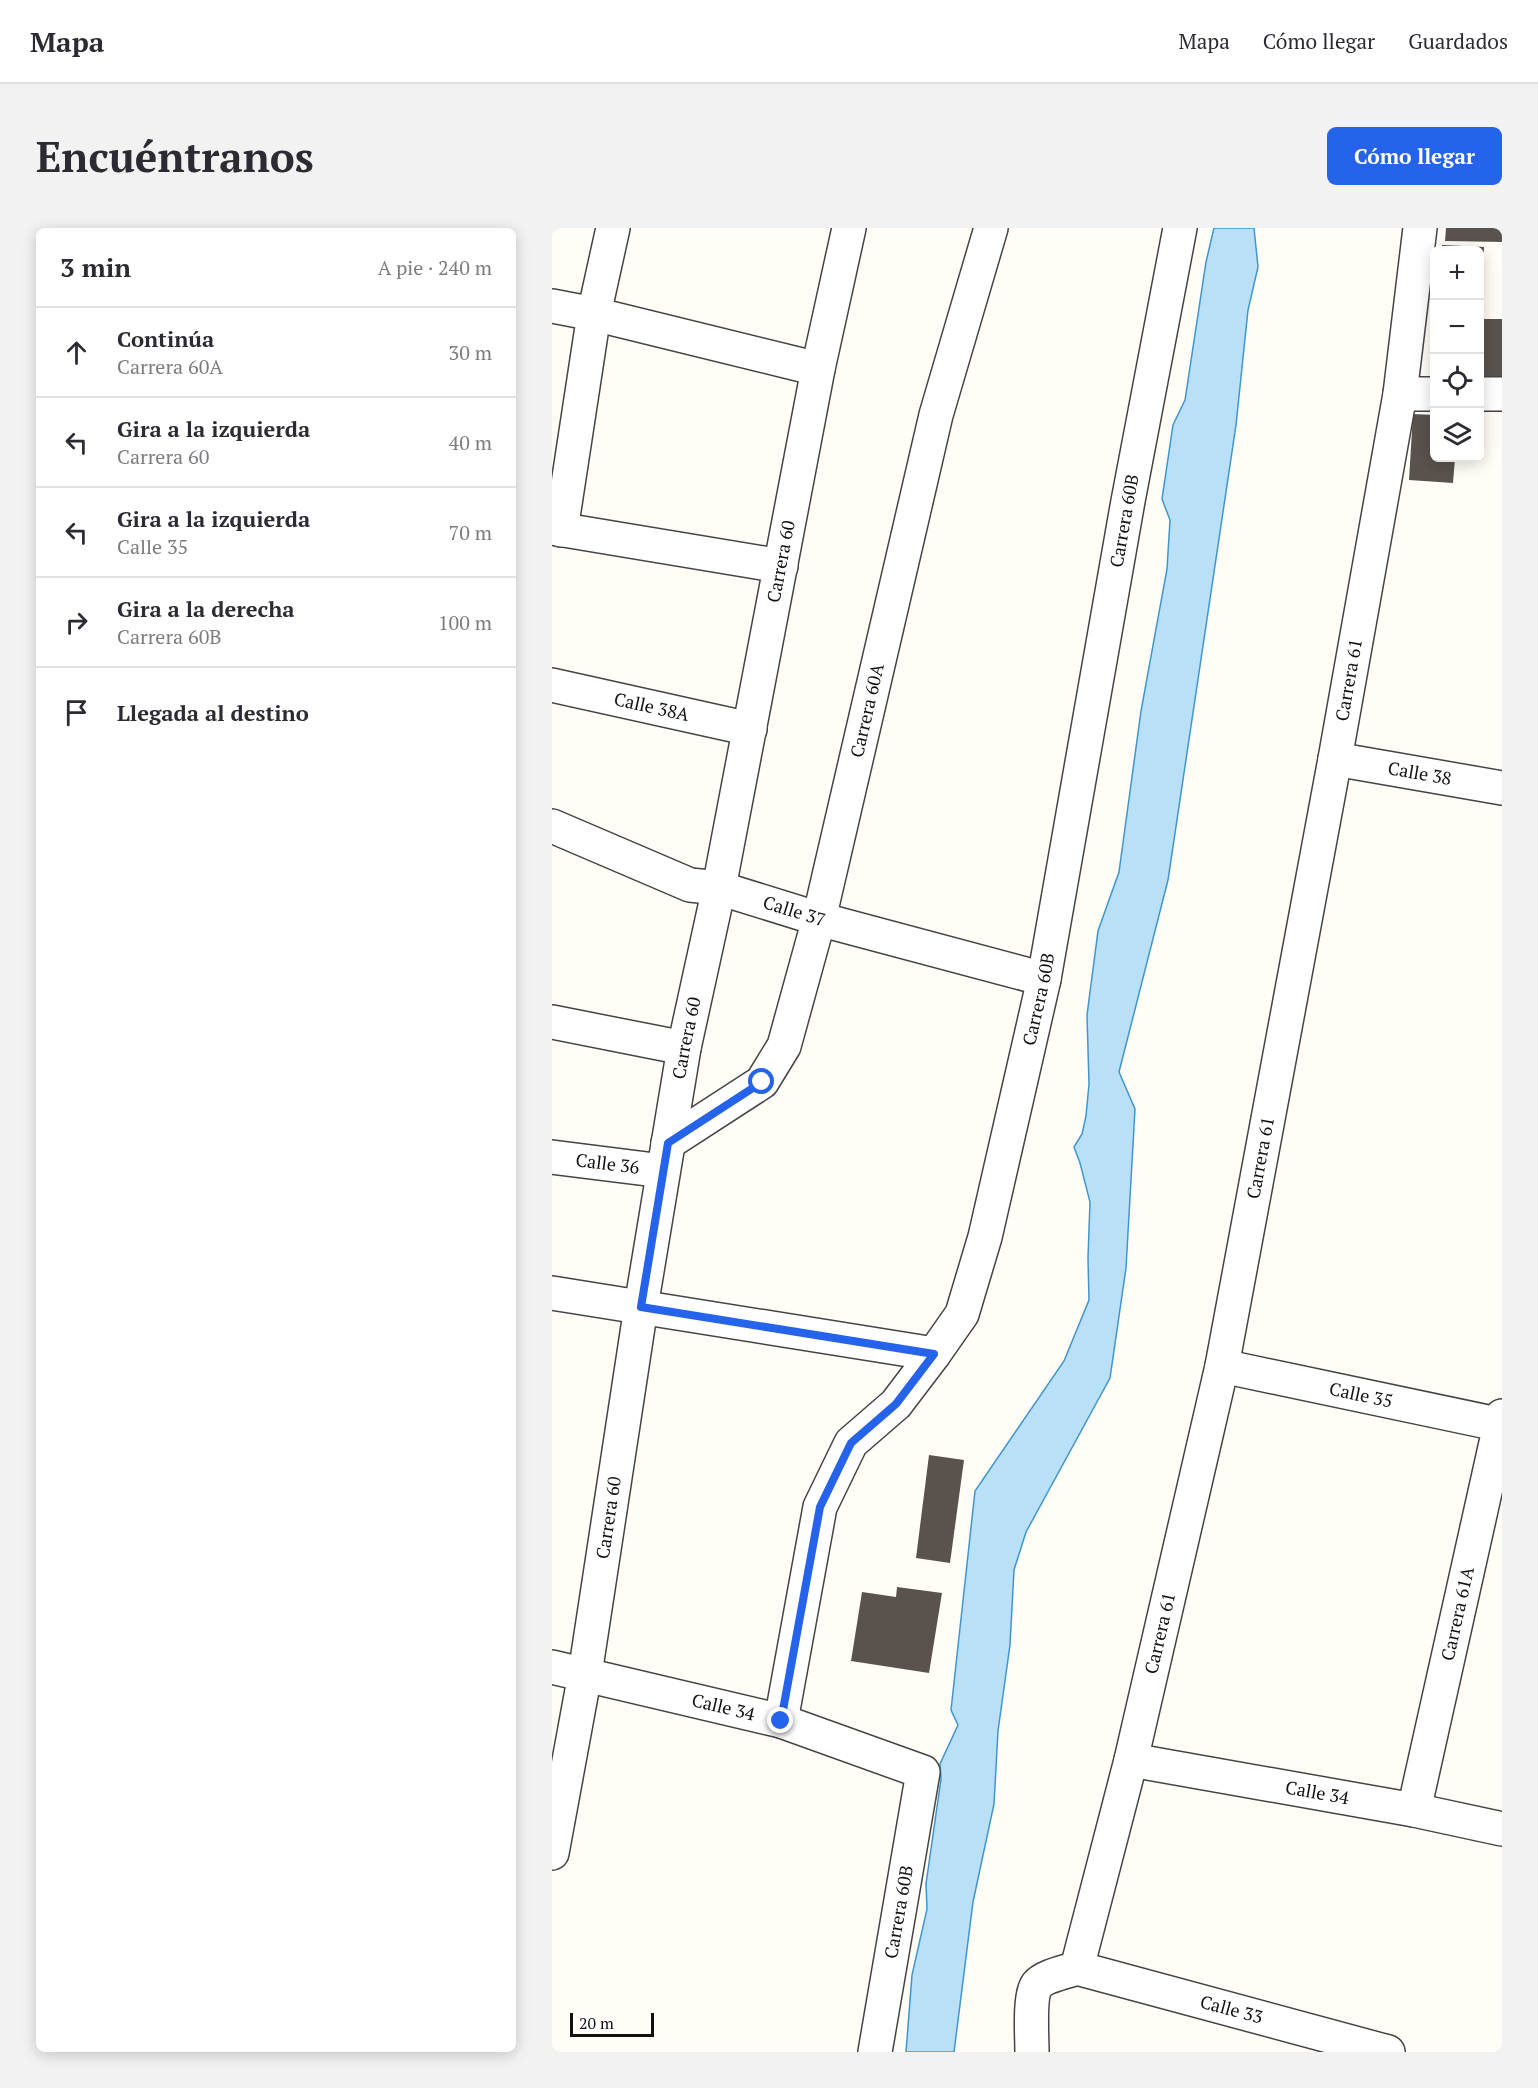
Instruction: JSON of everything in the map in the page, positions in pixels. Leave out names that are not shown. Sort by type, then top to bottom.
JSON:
[{"type":"street","points":[[613,228],[594,314],[557,529],[781,566]]},
{"type":"street","name":"Carrera 60","points":[[552,1853],[585,1674],[641,1307],[684,1048],[719,888],[818,369],[849,228]]},
{"type":"street","name":"Carrera 60A","points":[[666,1157],[762,1082],[784,1046],[819,919],[936,415],[991,228]]},
{"type":"street","name":"Carrera 60B","points":[[781,1721],[820,1507],[851,1443],[896,1404],[962,1314],[985,1237],[1044,979],[1128,501],[1180,228]]},
{"type":"street","name":"Carrera 61","points":[[1077,1968],[1131,1760],[1222,1365],[1335,759],[1400,394],[1420,228]]},
{"type":"street","points":[[552,306],[594,314],[818,369]]},
{"type":"street","points":[[1400,394],[1430,394]]},
{"type":"street","points":[[1484,394],[1502,394]]},
{"type":"street","name":"Calle 38A","points":[[552,685],[750,729]]},
{"type":"street","name":"Calle 38","points":[[1335,759],[1502,788]]},
{"type":"street","name":"Calle 37","points":[[552,826],[690,885],[719,888],[819,919],[1044,979]]},
{"type":"street","points":[[552,1022],[684,1048]]},
{"type":"street","name":"Calle 36","points":[[552,1157],[666,1157]]},
{"type":"street","points":[[552,1293],[934,1354]]},
{"type":"street","name":"Calle 35","points":[[1222,1365],[1501,1422]]},
{"type":"street","name":"Carrera 61A","points":[[1414,1810],[1501,1422]]},
{"type":"street","name":"Calle 34","points":[[552,1667],[781,1721],[923,1772]]},
{"type":"street","name":"Calle 34","points":[[1131,1760],[1414,1810],[1502,1829]]},
{"type":"street","name":"Carrera 60B","points":[[875,2052],[923,1772]]},
{"type":"street","points":[[1032,2052],[1033,1996],[1037,1985],[1046,1979],[1077,1968]]},
{"type":"street","name":"Calle 33","points":[[1077,1968],[1388,2052]]},
{"type":"water","points":[[1214,228],[1254,228],[1258,267],[1248,310],[1236,425],[1168,880],[1119,1072],[1135,1109],[1126,1268],[1110,1378],[1026,1532],[1014,1570],[1010,1645],[998,1731],[994,1804],[973,1902],[954,2052],[906,2052],[912,1975],[927,1909],[926,1884],[941,1779],[940,1764],[958,1725],[951,1710],[975,1491],[1064,1361],[1089,1300],[1090,1202],[1074,1147],[1082,1134],[1086,1116],[1089,1084],[1087,1015],[1098,931],[1119,872],[1141,711],[1167,569],[1170,520],[1162,499],[1173,425],[1185,400],[1206,262]]},
{"type":"building","points":[[1446,228],[1502,228],[1502,242],[1445,241]]},
{"type":"building","points":[[1484,319],[1502,319],[1502,376],[1484,376]]},
{"type":"building","points":[[1413,414],[1430,415],[1430,462],[1455,462],[1453,483],[1409,480]]},
{"type":"building","points":[[929,1455],[964,1460],[950,1563],[916,1558]]},
{"type":"building","points":[[897,1587],[942,1593],[929,1673],[851,1661],[862,1592],[896,1597]]},
{"type":"route","points":[[762,1082],[668,1143],[641,1307],[934,1354],[896,1404],[851,1443],[820,1507],[781,1721]]}]
